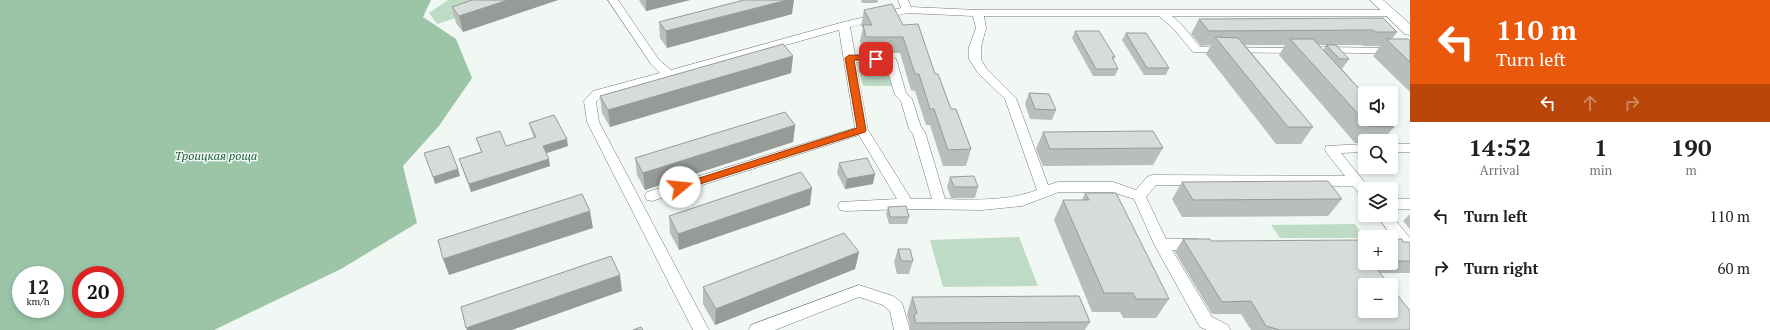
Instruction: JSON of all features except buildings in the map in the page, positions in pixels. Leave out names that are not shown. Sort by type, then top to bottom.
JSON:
[{"type":"main road","points":[[1376,0],[1410,31]]},
{"type":"lane","points":[[613,0],[656,62],[669,74]]},
{"type":"lane","points":[[701,330],[593,122],[590,101],[597,94],[844,25],[905,5],[978,13],[1390,13]]},
{"type":"lane","points":[[978,13],[981,28],[975,47],[975,59],[982,70],[1010,98],[1044,192]]},
{"type":"lane","points":[[1162,13],[1177,26],[1197,50],[1308,53],[1402,45]]},
{"type":"lane","points":[[1368,13],[1380,24]]},
{"type":"lane","points":[[844,25],[862,130],[907,204]]},
{"type":"lane","points":[[849,58],[890,60],[901,95],[906,99],[915,129],[919,132],[940,204]]},
{"type":"lane","points":[[1374,126],[1381,134]]},
{"type":"lane","points":[[652,196],[862,130]]},
{"type":"lane","points":[[1398,146],[1410,148]]},
{"type":"lane","points":[[1358,148],[1331,149],[1358,183]]},
{"type":"lane","points":[[1139,196],[1152,180],[1356,181]]},
{"type":"lane","points":[[845,206],[907,204],[982,205],[1022,201],[1058,187],[1114,187],[1139,196],[1161,244],[1206,322],[1222,330]]},
{"type":"lane","points":[[1398,204],[1410,204]]},
{"type":"lane","points":[[1389,222],[1409,248]]},
{"type":"lane","points":[[1161,244],[1208,245]]},
{"type":"lane","points":[[1398,247],[1409,248]]},
{"type":"lane","points":[[757,330],[859,291],[888,300],[897,308],[902,330]]},
{"type":"green space","name":"Троицкая роща","points":[[0,0],[431,0],[423,17],[456,39],[472,78],[439,126],[403,166],[417,223],[341,269],[214,330],[0,330]]},
{"type":"green space","points":[[448,0],[510,0],[437,24],[429,13]]},
{"type":"green space","points":[[857,63],[885,64],[887,66],[892,86],[863,86]]},
{"type":"green space","points":[[1355,224],[1359,230],[1358,230],[1358,238],[1280,238],[1271,225]]},
{"type":"green space","points":[[1019,237],[1038,286],[943,287],[930,240]]},
{"type":"route","points":[[680,187],[862,130],[849,58],[876,59]]}]
